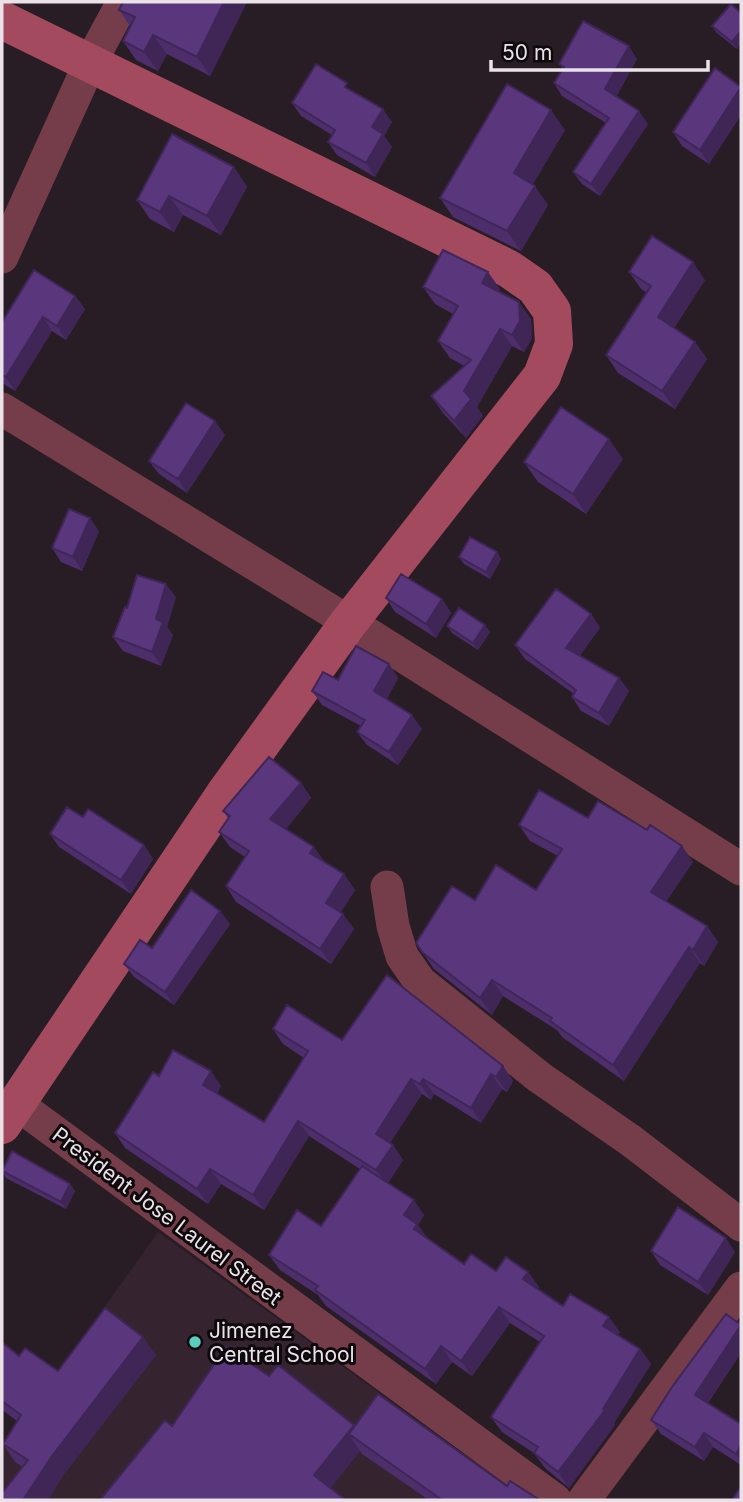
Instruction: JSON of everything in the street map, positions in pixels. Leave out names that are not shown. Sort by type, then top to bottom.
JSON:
[{"type":"street","points":[[2,257],[89,65],[123,2]]},
{"type":"street","points":[[2,20],[509,269],[536,287],[552,312],[554,344],[542,376],[349,622],[224,795],[9,1115]]},
{"type":"street","points":[[2,409],[349,622],[741,869]]},
{"type":"street","points":[[387,887],[393,926],[402,956],[420,982],[539,1077],[630,1140],[741,1225]]},
{"type":"street","name":"President Jose Laurel Street","points":[[9,1115],[555,1500]]},
{"type":"street","points":[[584,1500],[741,1288]]},
{"type":"shaded area","name":"Jimenez Central School","points":[[158,1232],[527,1500],[2,1500],[2,1451]]},
{"type":"building","points":[[123,2],[224,2],[197,57],[153,35],[144,52],[123,41],[135,17],[119,10]]},
{"type":"building","points":[[731,4],[741,13],[741,31],[732,42],[712,26]]},
{"type":"building","points":[[583,21],[629,46],[605,89],[639,111],[591,184],[573,172],[609,118],[554,83],[564,67],[559,64]]},
{"type":"building","points":[[316,64],[347,83],[345,87],[383,109],[372,127],[383,134],[366,163],[328,142],[335,130],[292,103]]},
{"type":"building","points":[[715,68],[741,87],[700,150],[673,132]]},
{"type":"building","points":[[507,84],[551,110],[514,173],[535,186],[507,231],[440,198]]},
{"type":"building","points":[[172,134],[234,167],[207,216],[169,196],[160,212],[137,200]]},
{"type":"building","points":[[652,236],[693,262],[658,317],[695,342],[662,391],[606,355],[651,286],[629,272]]},
{"type":"building","points":[[443,250],[488,272],[482,283],[519,302],[520,321],[512,335],[500,329],[464,391],[471,399],[454,421],[431,396],[471,360],[438,341],[458,306],[423,287]]},
{"type":"building","points":[[34,270],[75,296],[57,326],[43,317],[6,377],[2,375],[2,322]]},
{"type":"building","points":[[186,403],[215,421],[178,479],[149,461]]},
{"type":"building","points":[[561,407],[609,439],[573,494],[524,462]]},
{"type":"building","points":[[69,509],[90,518],[73,557],[52,548]]},
{"type":"building","points":[[470,537],[497,552],[486,572],[459,557]]},
{"type":"building","points":[[401,574],[442,599],[426,624],[386,598]]},
{"type":"building","points":[[137,575],[166,584],[156,619],[163,622],[152,652],[113,637],[125,607],[127,608]]},
{"type":"building","points":[[556,589],[591,614],[566,648],[619,678],[599,713],[572,697],[576,690],[515,645]]},
{"type":"building","points":[[459,608],[485,625],[473,643],[447,626]]},
{"type":"building","points":[[356,646],[389,664],[374,691],[412,715],[389,752],[357,732],[365,720],[312,691],[323,672],[338,680]]},
{"type":"building","points":[[269,757],[301,783],[270,819],[314,847],[310,853],[344,874],[326,903],[343,914],[320,949],[226,886],[249,851],[219,832],[230,816],[223,811]]},
{"type":"building","points":[[539,790],[588,818],[598,801],[647,830],[650,825],[682,846],[651,892],[707,926],[693,950],[689,947],[613,1065],[550,1021],[552,1018],[492,980],[480,998],[423,953],[416,943],[452,886],[475,900],[496,865],[536,890],[562,849],[519,825]]},
{"type":"building","points":[[67,807],[83,817],[88,809],[144,845],[121,880],[50,834]]},
{"type":"building","points":[[191,890],[220,911],[165,992],[124,964],[140,940],[152,948]]},
{"type":"building","points":[[387,975],[503,1066],[496,1077],[491,1074],[471,1108],[423,1079],[420,1084],[411,1079],[376,1134],[393,1145],[376,1170],[298,1121],[253,1195],[210,1169],[197,1189],[115,1133],[153,1072],[159,1076],[173,1050],[211,1071],[203,1085],[264,1122],[308,1051],[273,1029],[287,1005],[342,1040]]},
{"type":"building","points":[[12,1151],[70,1184],[61,1202],[2,1171]]},
{"type":"building","points":[[362,1166],[414,1200],[404,1215],[417,1224],[414,1229],[464,1264],[471,1254],[496,1271],[506,1257],[528,1272],[523,1279],[563,1306],[570,1294],[609,1317],[603,1326],[640,1349],[603,1409],[605,1410],[558,1472],[534,1453],[538,1447],[491,1417],[544,1336],[499,1307],[461,1361],[441,1346],[425,1369],[315,1290],[318,1286],[269,1255],[297,1210],[321,1226]]},
{"type":"building","points":[[678,1207],[726,1238],[698,1282],[651,1251]]},
{"type":"building","points":[[105,1308],[143,1337],[52,1456],[23,1500],[2,1500],[2,1493],[28,1460],[3,1444],[21,1415],[2,1401],[2,1342],[19,1356],[25,1348],[58,1371]]},
{"type":"building","points":[[726,1314],[741,1325],[695,1395],[741,1424],[741,1445],[736,1454],[704,1433],[695,1447],[651,1420]]},
{"type":"building","points":[[226,1347],[269,1376],[278,1365],[354,1425],[314,1475],[346,1500],[100,1500],[165,1420],[172,1426]]},
{"type":"building","points":[[378,1394],[507,1486],[510,1481],[538,1499],[442,1500],[349,1434]]},
{"type":"building","points":[[740,1488],[741,1500],[732,1500]]},
{"type":"place","name":"Jimenez Central School","points":[[195,1342]]}]
